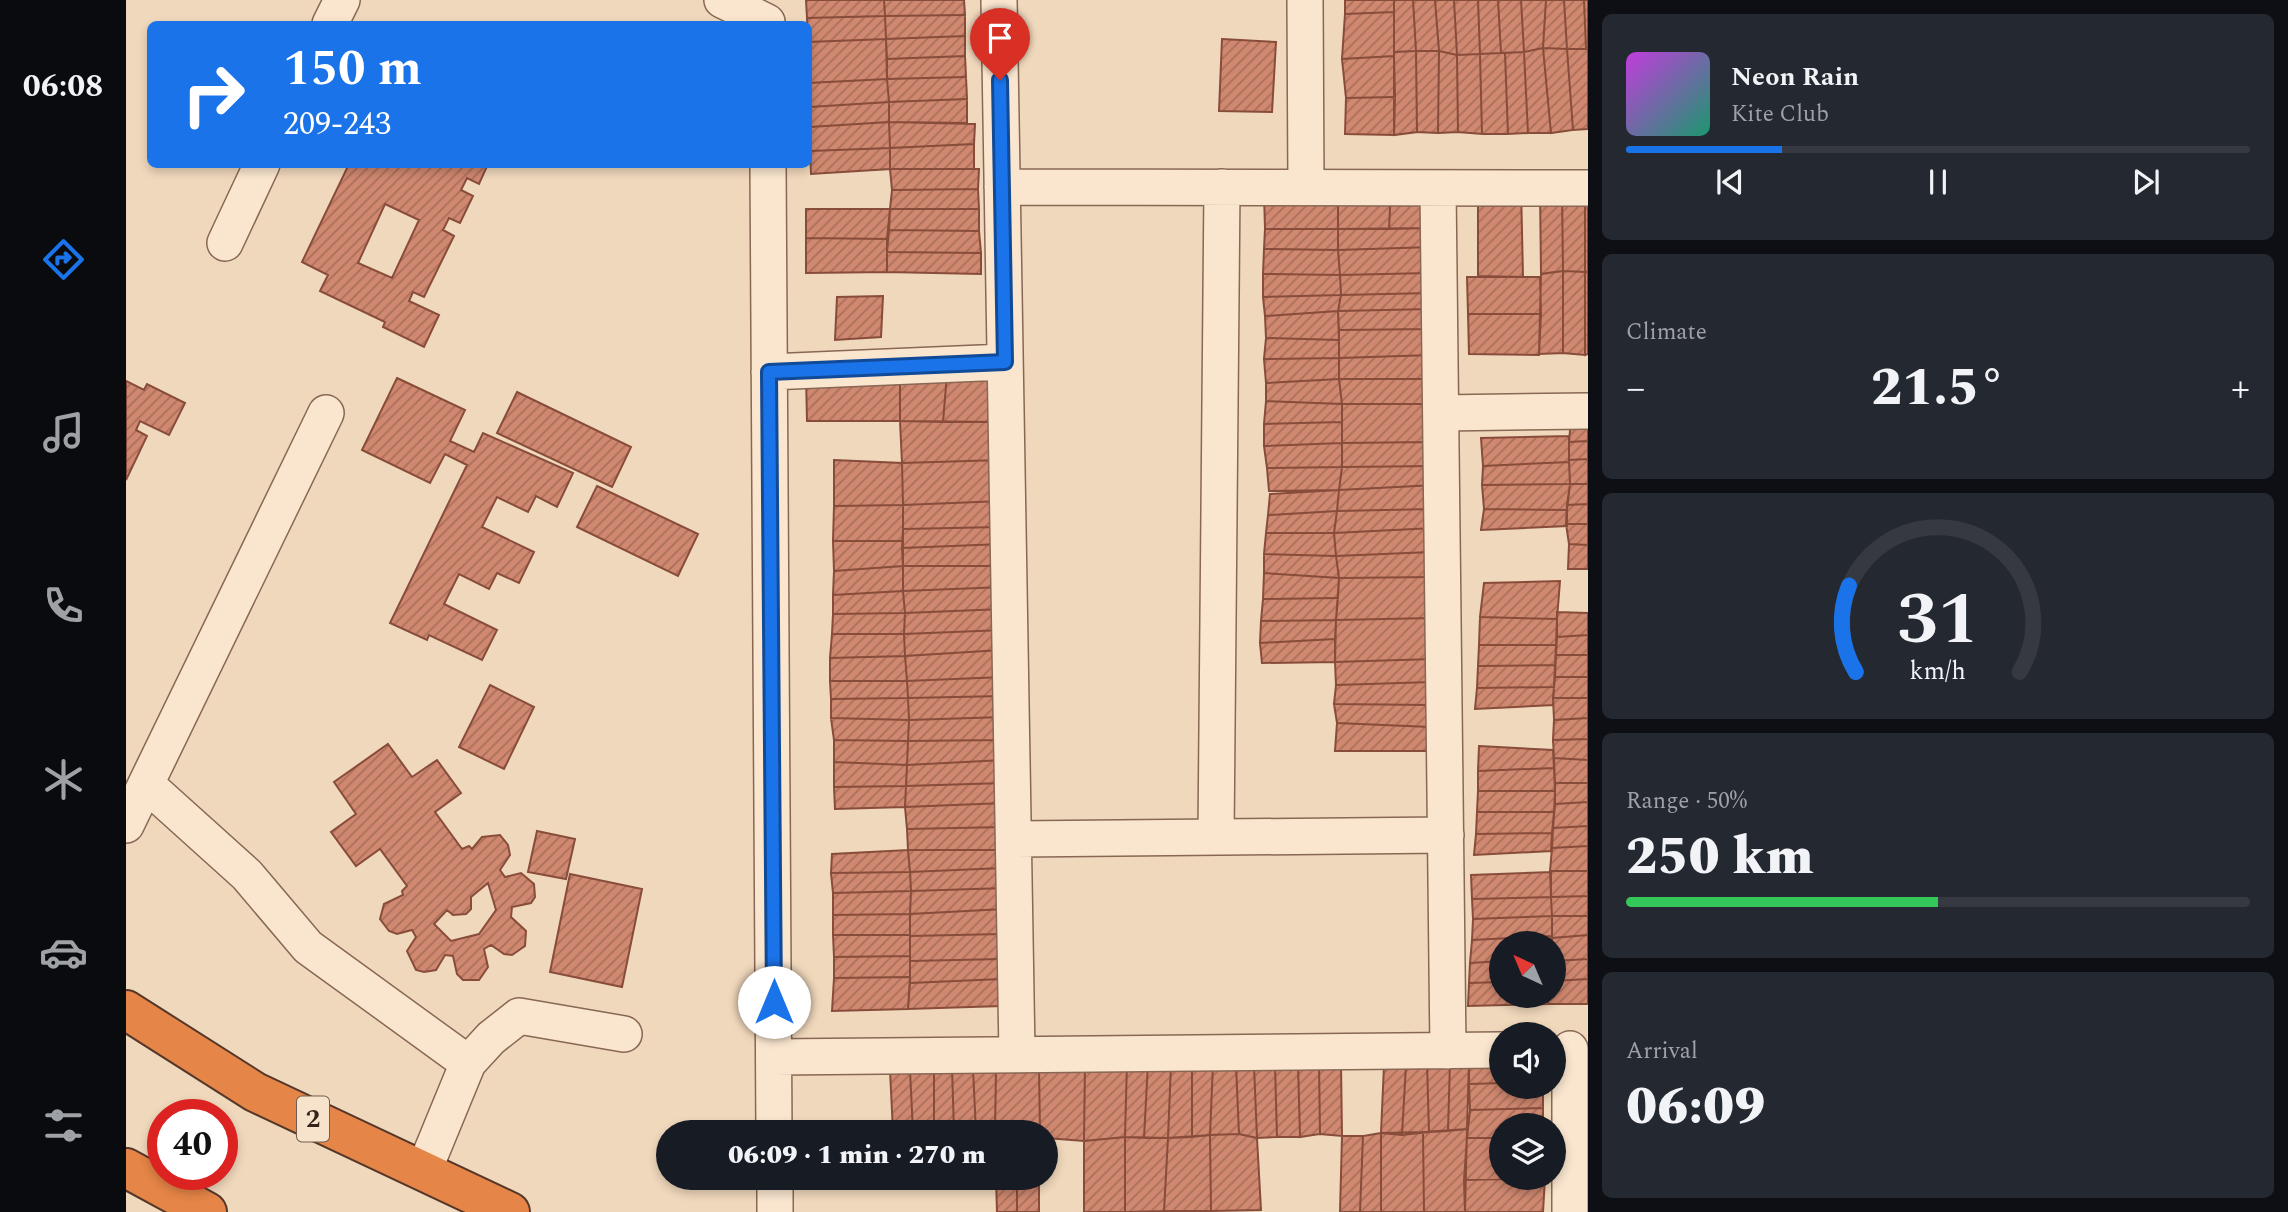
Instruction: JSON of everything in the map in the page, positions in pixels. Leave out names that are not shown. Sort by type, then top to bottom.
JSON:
[{"type":"highway","name":"2","points":[[126,1010],[255,1092],[510,1212]]},
{"type":"highway","points":[[126,1168],[207,1212]]},
{"type":"street","points":[[332,21],[342,0]]},
{"type":"street","points":[[723,0],[767,15]]},
{"type":"street","points":[[999,0],[1017,1055]]},
{"type":"street","points":[[1305,0],[1307,187]]},
{"type":"street","points":[[225,243],[260,168]]},
{"type":"street","points":[[768,168],[774,1120]]},
{"type":"street","points":[[1002,187],[1588,188]]},
{"type":"street","points":[[1216,837],[1222,187]]},
{"type":"street","points":[[1438,188],[1448,1051]]},
{"type":"street","points":[[769,372],[1005,362]]},
{"type":"street","points":[[1441,413],[1588,411]]},
{"type":"street","points":[[126,825],[326,413]]},
{"type":"street","points":[[146,784],[247,875],[308,947],[468,1063]]},
{"type":"street","points":[[1014,839],[1446,835]]},
{"type":"street","points":[[424,1170],[468,1063],[491,1038],[519,1016],[624,1034]]},
{"type":"street","points":[[1570,1212],[1571,1049]]},
{"type":"street","points":[[774,1057],[1489,1050]]},
{"type":"street","points":[[775,1190],[775,1212]]},
{"type":"building","points":[[806,0],[884,0],[885,16],[807,18]]},
{"type":"building","points":[[884,0],[964,0],[965,15],[885,16]]},
{"type":"building","points":[[1345,0],[1394,0],[1394,12],[1345,14]]},
{"type":"building","points":[[1394,0],[1413,0],[1416,51],[1394,52]]},
{"type":"building","points":[[1413,0],[1435,0],[1439,51],[1416,51]]},
{"type":"building","points":[[1435,0],[1454,0],[1457,55],[1439,51]]},
{"type":"building","points":[[1454,0],[1478,0],[1480,54],[1457,55]]},
{"type":"building","points":[[1478,0],[1498,0],[1501,53],[1480,54]]},
{"type":"building","points":[[1498,0],[1521,0],[1524,52],[1501,53]]},
{"type":"building","points":[[1521,0],[1546,0],[1543,48],[1524,52]]},
{"type":"building","points":[[1546,0],[1564,0],[1567,49],[1543,48]]},
{"type":"building","points":[[1564,0],[1584,0],[1586,49],[1567,49]]},
{"type":"building","points":[[1584,0],[1588,0],[1586,49]]},
{"type":"building","points":[[1394,12],[1394,56],[1342,59],[1345,14]]},
{"type":"building","points":[[965,15],[965,36],[886,39],[885,16]]},
{"type":"building","points":[[885,16],[886,39],[812,42],[812,21],[807,21],[807,18]]},
{"type":"building","points":[[965,36],[965,56],[887,59],[886,39]]},
{"type":"building","points":[[886,39],[887,79],[812,83],[812,42]]},
{"type":"building","points":[[1222,39],[1276,42],[1272,112],[1219,111]]},
{"type":"building","points":[[1543,48],[1551,133],[1528,133],[1524,52]]},
{"type":"building","points":[[1543,48],[1567,49],[1573,130],[1551,133]]},
{"type":"building","points":[[1567,49],[1588,49],[1588,129],[1573,130]]},
{"type":"building","points":[[1416,51],[1439,51],[1438,133],[1417,132]]},
{"type":"building","points":[[1416,51],[1417,132],[1394,135],[1394,52]]},
{"type":"building","points":[[1439,51],[1457,55],[1458,132],[1438,133]]},
{"type":"building","points":[[1524,52],[1528,133],[1508,134],[1505,53]]},
{"type":"building","points":[[1505,53],[1508,134],[1482,134],[1480,54]]},
{"type":"building","points":[[1480,54],[1482,134],[1458,132],[1457,55]]},
{"type":"building","points":[[965,56],[966,77],[887,79],[887,59]]},
{"type":"building","points":[[1394,56],[1395,97],[1346,98],[1342,59]]},
{"type":"building","points":[[966,77],[967,99],[889,102],[887,79]]},
{"type":"building","points":[[887,79],[889,102],[812,107],[812,83]]},
{"type":"building","points":[[1395,97],[1394,135],[1345,134],[1346,98]]},
{"type":"building","points":[[967,99],[967,123],[889,122],[889,102]]},
{"type":"building","points":[[889,102],[889,122],[812,127],[812,107]]},
{"type":"building","points":[[889,122],[975,124],[974,144],[890,148]]},
{"type":"building","points":[[889,122],[890,148],[812,151],[812,127]]},
{"type":"building","points":[[974,144],[974,169],[890,169],[890,148]]},
{"type":"building","points":[[890,148],[890,169],[811,174],[812,151]]},
{"type":"building","points":[[347,168],[486,168],[479,184],[467,178],[461,190],[473,196],[460,223],[449,218],[443,230],[454,236],[424,297],[413,292],[409,301],[439,315],[424,347],[383,327],[385,322],[320,291],[328,275],[302,262]],"holes":[[[385,204],[419,220],[392,278],[358,263]]]},
{"type":"building","points":[[890,169],[979,169],[978,189],[892,190]]},
{"type":"building","points":[[1338,187],[1391,190],[1389,229],[1338,229]]},
{"type":"building","points":[[1338,187],[1338,229],[1265,229],[1264,193]]},
{"type":"building","points":[[1521,187],[1523,277],[1478,276],[1478,190]]},
{"type":"building","points":[[978,189],[979,209],[890,209],[892,190]]},
{"type":"building","points":[[1431,189],[1431,228],[1389,229],[1391,190]]},
{"type":"building","points":[[1585,190],[1585,272],[1563,271],[1562,191]]},
{"type":"building","points":[[1585,190],[1588,191],[1588,272],[1585,272]]},
{"type":"building","points":[[1540,191],[1562,191],[1563,271],[1541,274]]},
{"type":"building","points":[[806,209],[890,209],[887,239],[806,238]]},
{"type":"building","points":[[890,209],[979,209],[979,231],[889,230]]},
{"type":"building","points":[[1431,228],[1432,247],[1338,250],[1338,229]]},
{"type":"building","points":[[1265,229],[1338,229],[1338,250],[1264,249]]},
{"type":"building","points":[[889,230],[979,231],[981,253],[887,252]]},
{"type":"building","points":[[806,238],[887,239],[887,272],[806,273]]},
{"type":"building","points":[[1432,247],[1429,273],[1340,275],[1338,250]]},
{"type":"building","points":[[1264,249],[1338,250],[1340,275],[1263,274]]},
{"type":"building","points":[[887,252],[981,253],[981,274],[887,272]]},
{"type":"building","points":[[1563,271],[1563,353],[1539,354],[1541,274]]},
{"type":"building","points":[[1563,271],[1585,272],[1585,355],[1563,353]]},
{"type":"building","points":[[1585,272],[1588,272],[1588,354],[1585,355]]},
{"type":"building","points":[[1429,273],[1431,293],[1341,295],[1340,275]]},
{"type":"building","points":[[1263,274],[1340,275],[1341,295],[1263,297]]},
{"type":"building","points":[[1467,277],[1540,277],[1541,314],[1468,314]]},
{"type":"building","points":[[1431,293],[1431,309],[1338,311],[1341,295]]},
{"type":"building","points":[[1341,295],[1338,311],[1265,316],[1263,297]]},
{"type":"building","points":[[883,296],[881,337],[835,340],[837,297]]},
{"type":"building","points":[[1431,309],[1431,329],[1339,330],[1338,311]]},
{"type":"building","points":[[1338,311],[1339,340],[1266,338],[1265,316]]},
{"type":"building","points":[[1468,314],[1541,314],[1539,355],[1469,354]]},
{"type":"building","points":[[1431,329],[1432,355],[1339,358],[1339,330]]},
{"type":"building","points":[[1266,338],[1339,340],[1339,358],[1264,359]]},
{"type":"building","points":[[1432,355],[1430,379],[1339,379],[1339,358]]},
{"type":"building","points":[[1339,358],[1339,379],[1266,383],[1264,359]]},
{"type":"building","points":[[947,374],[997,375],[998,422],[943,422]]},
{"type":"building","points":[[947,374],[943,422],[900,421],[900,377]]},
{"type":"building","points":[[806,376],[900,377],[900,421],[807,421]]},
{"type":"building","points":[[397,378],[465,410],[450,441],[474,452],[483,433],[573,473],[557,507],[536,496],[528,512],[497,497],[482,527],[534,552],[519,583],[497,573],[489,589],[459,574],[444,604],[497,630],[482,660],[429,635],[427,640],[390,623],[467,465],[445,454],[430,483],[362,450]]},
{"type":"building","points":[[1339,379],[1430,379],[1431,404],[1342,404]]},
{"type":"building","points":[[1339,379],[1342,404],[1266,401],[1266,383]]},
{"type":"building","points":[[126,381],[144,390],[147,384],[185,403],[169,435],[140,421],[136,430],[147,436],[126,480]]},
{"type":"building","points":[[517,392],[631,447],[612,487],[497,433]]},
{"type":"building","points":[[1266,401],[1342,404],[1342,422],[1264,424]]},
{"type":"building","points":[[1342,404],[1431,404],[1431,442],[1342,443]]},
{"type":"building","points":[[1571,419],[1588,419],[1588,441],[1569,442]]},
{"type":"building","points":[[900,421],[998,422],[1001,460],[902,463]]},
{"type":"building","points":[[1342,422],[1342,443],[1264,446],[1264,424]]},
{"type":"building","points":[[1569,436],[1569,462],[1483,466],[1481,438]]},
{"type":"building","points":[[1588,441],[1588,459],[1569,460],[1569,442]]},
{"type":"building","points":[[1431,442],[1434,466],[1342,467],[1342,443]]},
{"type":"building","points":[[1342,443],[1342,467],[1267,468],[1264,446]]},
{"type":"building","points":[[1588,459],[1588,484],[1570,484],[1569,460]]},
{"type":"building","points":[[834,460],[902,463],[903,505],[834,506]]},
{"type":"building","points":[[1001,460],[1002,501],[903,505],[902,463]]},
{"type":"building","points":[[1569,462],[1570,484],[1482,485],[1483,466]]},
{"type":"building","points":[[1434,466],[1435,485],[1339,490],[1342,467]]},
{"type":"building","points":[[1342,467],[1339,490],[1269,491],[1267,468]]},
{"type":"building","points":[[1570,484],[1588,484],[1588,504],[1567,505]]},
{"type":"building","points":[[1570,484],[1567,510],[1484,509],[1482,485]]},
{"type":"building","points":[[1435,485],[1433,509],[1337,511],[1339,490]]},
{"type":"building","points":[[597,486],[698,534],[678,576],[577,527]]},
{"type":"building","points":[[1339,490],[1337,511],[1268,515],[1270,494]]},
{"type":"building","points":[[1002,501],[1001,527],[903,529],[903,505]]},
{"type":"building","points":[[1588,504],[1588,524],[1566,524],[1567,505]]},
{"type":"building","points":[[903,505],[903,541],[833,541],[834,506]]},
{"type":"building","points":[[1433,509],[1434,528],[1334,533],[1337,511]]},
{"type":"building","points":[[1484,509],[1567,510],[1567,526],[1481,530]]},
{"type":"building","points":[[1337,511],[1334,533],[1266,533],[1268,515]]},
{"type":"building","points":[[1566,524],[1588,524],[1588,545],[1569,544]]},
{"type":"building","points":[[1001,527],[1002,544],[902,548],[903,529]]},
{"type":"building","points":[[1434,528],[1431,552],[1336,556],[1334,533]]},
{"type":"building","points":[[1266,533],[1334,533],[1336,556],[1264,554]]},
{"type":"building","points":[[833,541],[903,541],[903,566],[834,571]]},
{"type":"building","points":[[1002,544],[1002,566],[903,566],[902,548]]},
{"type":"building","points":[[1569,544],[1588,545],[1588,569],[1568,569]]},
{"type":"building","points":[[1431,552],[1432,577],[1339,578],[1336,556]]},
{"type":"building","points":[[1264,554],[1336,556],[1339,578],[1264,573]]},
{"type":"building","points":[[903,566],[903,591],[833,595],[834,571]]},
{"type":"building","points":[[903,566],[1002,566],[1004,587],[903,591]]},
{"type":"building","points":[[1264,573],[1339,578],[1338,598],[1263,599]]},
{"type":"building","points":[[1432,577],[1432,618],[1336,620],[1339,578]]},
{"type":"building","points":[[1560,581],[1557,619],[1480,617],[1484,583]]},
{"type":"building","points":[[1004,587],[1003,609],[905,613],[903,591]]},
{"type":"building","points":[[903,591],[905,613],[833,614],[833,595]]},
{"type":"building","points":[[1338,598],[1336,620],[1261,621],[1263,599]]},
{"type":"building","points":[[1003,609],[1003,630],[904,634],[905,613]]},
{"type":"building","points":[[1557,612],[1588,613],[1588,635],[1557,637]]},
{"type":"building","points":[[905,613],[904,634],[832,634],[833,614]]},
{"type":"building","points":[[1480,617],[1557,619],[1556,645],[1479,645]]},
{"type":"building","points":[[1432,618],[1433,659],[1335,662],[1336,620]]},
{"type":"building","points":[[1336,620],[1335,639],[1260,643],[1261,621]]},
{"type":"building","points":[[1003,630],[1001,650],[905,656],[904,634]]},
{"type":"building","points":[[832,634],[904,634],[905,656],[830,658]]},
{"type":"building","points":[[1588,635],[1588,655],[1556,655],[1557,637]]},
{"type":"building","points":[[1335,639],[1335,662],[1262,663],[1260,643]]},
{"type":"building","points":[[1479,645],[1556,645],[1555,665],[1478,666]]},
{"type":"building","points":[[1001,650],[1003,677],[907,681],[905,656]]},
{"type":"building","points":[[1556,655],[1588,655],[1588,677],[1555,677]]},
{"type":"building","points":[[905,656],[907,681],[830,681],[830,658]]},
{"type":"building","points":[[1433,659],[1432,682],[1336,685],[1335,662]]},
{"type":"building","points":[[1555,665],[1554,687],[1477,688],[1478,666]]},
{"type":"building","points":[[1003,677],[1003,696],[908,698],[907,681]]},
{"type":"building","points":[[1555,677],[1588,677],[1588,698],[1553,698]]},
{"type":"building","points":[[830,681],[907,681],[908,698],[831,699]]},
{"type":"building","points":[[1432,682],[1429,705],[1334,704],[1336,685]]},
{"type":"building","points":[[490,685],[534,707],[504,769],[459,747]]},
{"type":"building","points":[[1554,687],[1553,705],[1475,709],[1477,688]]},
{"type":"building","points":[[1003,696],[1003,717],[909,720],[908,698]]},
{"type":"building","points":[[908,698],[909,720],[831,718],[831,699]]},
{"type":"building","points":[[1553,698],[1588,698],[1588,718],[1554,720]]},
{"type":"building","points":[[1334,704],[1429,705],[1430,727],[1337,723]]},
{"type":"building","points":[[1003,717],[1002,740],[908,741],[909,720]]},
{"type":"building","points":[[831,718],[909,720],[908,741],[834,740]]},
{"type":"building","points":[[1588,718],[1588,739],[1553,740],[1554,720]]},
{"type":"building","points":[[1337,723],[1430,727],[1428,751],[1335,751]]},
{"type":"building","points":[[1588,739],[1588,760],[1554,758],[1553,740]]},
{"type":"building","points":[[834,740],[908,741],[907,765],[834,762]]},
{"type":"building","points":[[1002,740],[1003,760],[907,765],[908,741]]},
{"type":"building","points":[[388,744],[412,777],[437,760],[461,793],[435,812],[462,849],[469,846],[472,849],[482,837],[500,835],[508,845],[510,855],[500,870],[505,877],[521,873],[534,884],[535,897],[531,903],[512,907],[511,917],[526,931],[525,946],[512,955],[504,954],[491,945],[484,949],[488,967],[479,980],[463,980],[457,974],[453,956],[445,955],[436,970],[416,970],[407,951],[416,937],[412,930],[397,934],[389,931],[380,919],[384,904],[403,895],[402,891],[407,886],[380,849],[356,866],[331,832],[356,814],[334,782]],"holes":[[[488,883],[496,910],[479,934],[451,941],[434,924],[447,910],[453,915],[466,914],[471,909],[471,897]]]},
{"type":"building","points":[[1479,746],[1553,750],[1554,768],[1478,771]]},
{"type":"building","points":[[1554,758],[1588,760],[1588,783],[1555,783]]},
{"type":"building","points":[[1003,760],[1004,783],[906,786],[907,765]]},
{"type":"building","points":[[834,762],[907,765],[906,786],[834,787]]},
{"type":"building","points":[[1554,768],[1555,791],[1478,791],[1478,771]]},
{"type":"building","points":[[1004,783],[1004,803],[905,807],[906,786]]},
{"type":"building","points":[[1555,783],[1588,783],[1588,802],[1555,804]]},
{"type":"building","points":[[906,786],[905,807],[835,809],[834,787]]},
{"type":"building","points":[[1478,791],[1555,791],[1554,812],[1477,812]]},
{"type":"building","points":[[1588,802],[1588,826],[1553,828],[1555,804]]},
{"type":"building","points":[[1004,803],[1005,827],[907,829],[905,807]]},
{"type":"building","points":[[1477,812],[1554,812],[1552,833],[1476,834]]},
{"type":"building","points":[[1588,826],[1588,846],[1552,848],[1553,828]]},
{"type":"building","points":[[1005,827],[1005,850],[908,850],[907,829]]},
{"type":"building","points":[[537,831],[575,839],[566,879],[528,872]]},
{"type":"building","points":[[1552,833],[1551,851],[1474,855],[1476,834]]},
{"type":"building","points":[[1588,846],[1588,871],[1550,871],[1552,848]]},
{"type":"building","points":[[908,850],[1005,850],[1003,868],[910,872]]},
{"type":"building","points":[[908,850],[910,872],[831,873],[832,854]]},
{"type":"building","points":[[1003,868],[1006,888],[911,891],[910,872]]},
{"type":"building","points":[[1550,871],[1588,871],[1588,896],[1551,897]]},
{"type":"building","points":[[910,872],[911,891],[833,893],[831,873]]},
{"type":"building","points":[[1551,872],[1551,897],[1472,899],[1471,875]]},
{"type":"building","points":[[570,874],[642,889],[622,987],[550,972]]},
{"type":"building","points":[[1006,888],[1004,909],[910,914],[911,891]]},
{"type":"building","points":[[911,891],[910,914],[833,915],[833,893]]},
{"type":"building","points":[[1588,896],[1588,916],[1552,916],[1551,897]]},
{"type":"building","points":[[1551,897],[1552,916],[1473,919],[1472,899]]},
{"type":"building","points":[[1004,909],[1002,934],[910,936],[910,914]]},
{"type":"building","points":[[910,914],[910,935],[833,935],[833,915]]},
{"type":"building","points":[[1552,916],[1552,931],[1489,931],[1489,939],[1472,940],[1473,919]]},
{"type":"building","points":[[1552,916],[1588,916],[1588,935],[1566,937],[1566,931],[1552,931]]},
{"type":"building","points":[[1002,934],[1002,959],[910,961],[910,936]]},
{"type":"building","points":[[833,935],[910,935],[910,956],[834,957]]},
{"type":"building","points":[[1588,935],[1588,959],[1566,960],[1566,937]]},
{"type":"building","points":[[1489,939],[1489,962],[1470,963],[1472,940]]},
{"type":"building","points":[[910,956],[910,977],[834,978],[834,957]]},
{"type":"building","points":[[1002,959],[1001,979],[910,983],[910,961]]},
{"type":"building","points":[[1588,959],[1588,979],[1566,980],[1566,960]]},
{"type":"building","points":[[1489,962],[1489,982],[1469,983],[1470,963]]},
{"type":"building","points":[[910,977],[908,1009],[832,1011],[834,978]]},
{"type":"building","points":[[1001,979],[1002,1006],[908,1009],[910,983]]},
{"type":"building","points":[[1588,979],[1588,1004],[1566,1004],[1566,980]]},
{"type":"building","points":[[1489,982],[1489,1005],[1468,1006],[1469,983]]},
{"type":"building","points":[[1469,1060],[1467,1129],[1448,1131],[1450,1062]]},
{"type":"building","points":[[1469,1060],[1489,1060],[1489,1083],[1469,1084]]},
{"type":"building","points":[[1127,1062],[1148,1063],[1144,1138],[1125,1137]]},
{"type":"building","points":[[1127,1062],[1125,1137],[1084,1141],[1085,1063]]},
{"type":"building","points":[[1450,1062],[1448,1131],[1429,1132],[1427,1063]]},
{"type":"building","points":[[1085,1063],[1084,1141],[1058,1139],[1058,1120],[1040,1120],[1039,1069]]},
{"type":"building","points":[[1148,1063],[1171,1065],[1168,1138],[1144,1138]]},
{"type":"building","points":[[1427,1063],[1429,1132],[1402,1135],[1406,1065]]},
{"type":"building","points":[[1213,1064],[1236,1065],[1239,1134],[1210,1135]]},
{"type":"building","points":[[1213,1064],[1210,1135],[1192,1137],[1192,1065]]},
{"type":"building","points":[[1298,1064],[1319,1064],[1320,1134],[1300,1137]]},
{"type":"building","points":[[1298,1064],[1300,1137],[1277,1137],[1275,1065]]},
{"type":"building","points":[[1319,1064],[1341,1064],[1342,1136],[1320,1134]]},
{"type":"building","points":[[1171,1065],[1192,1065],[1192,1137],[1168,1138]]},
{"type":"building","points":[[1236,1065],[1254,1066],[1257,1138],[1239,1134]]},
{"type":"building","points":[[1275,1065],[1277,1137],[1257,1138],[1254,1066]]},
{"type":"building","points":[[1384,1065],[1406,1065],[1402,1135],[1381,1133]]},
{"type":"building","points":[[934,1066],[952,1067],[954,1120],[934,1120]]},
{"type":"building","points":[[934,1066],[934,1120],[912,1120],[910,1070]]},
{"type":"building","points":[[952,1067],[973,1069],[975,1120],[954,1120]]},
{"type":"building","points":[[996,1068],[1039,1069],[1040,1120],[995,1120]]},
{"type":"building","points":[[996,1068],[995,1120],[975,1120],[973,1069]]},
{"type":"building","points":[[890,1070],[910,1070],[912,1120],[892,1120]]},
{"type":"building","points":[[1489,1083],[1489,1099],[1543,1099],[1543,1108],[1470,1110],[1469,1084]]},
{"type":"building","points":[[1543,1108],[1543,1113],[1489,1113],[1489,1138],[1467,1138],[1470,1110]]},
{"type":"building","points":[[1467,1129],[1465,1212],[1424,1212],[1423,1132]]},
{"type":"building","points":[[1423,1132],[1424,1212],[1381,1212],[1381,1133]]},
{"type":"building","points":[[1381,1133],[1381,1212],[1360,1212],[1363,1136]]},
{"type":"building","points":[[1239,1134],[1257,1138],[1261,1210],[1211,1211],[1210,1135]]},
{"type":"building","points":[[1210,1135],[1211,1211],[1164,1211],[1168,1138]]},
{"type":"building","points":[[1342,1136],[1363,1136],[1360,1212],[1340,1212]]},
{"type":"building","points":[[1125,1137],[1125,1212],[1084,1212],[1084,1141]]},
{"type":"building","points":[[1125,1137],[1168,1138],[1164,1211],[1125,1212]]},
{"type":"building","points":[[1467,1138],[1489,1138],[1489,1179],[1464,1180]]},
{"type":"building","points":[[1489,1179],[1489,1190],[1544,1190],[1543,1212],[1465,1212],[1464,1180]]},
{"type":"building","points":[[996,1190],[1017,1190],[1017,1212],[997,1212]]},
{"type":"building","points":[[1017,1190],[1039,1190],[1039,1212],[1017,1212]]},
{"type":"route","points":[[774,1002],[769,372],[1005,362],[1000,80]]}]
